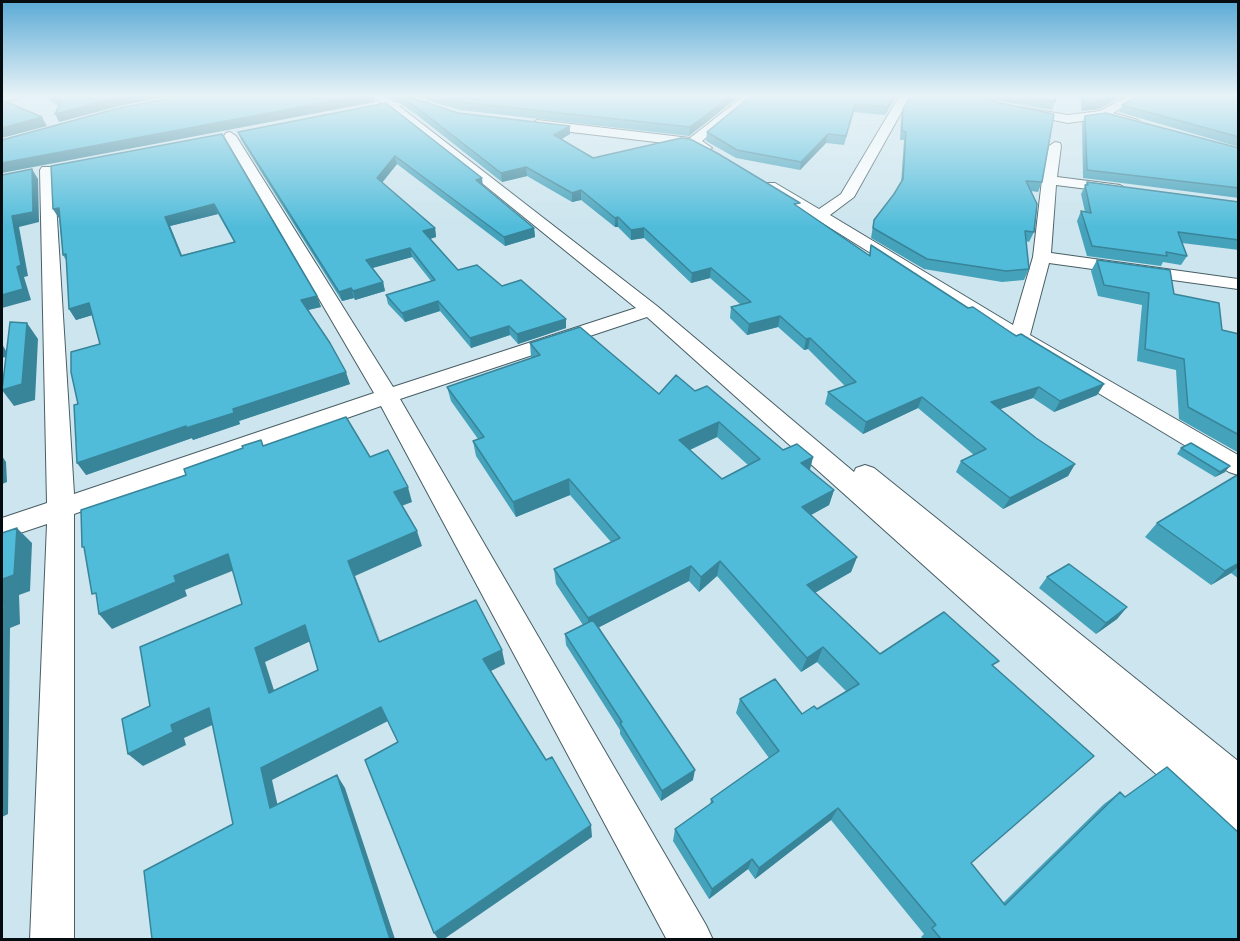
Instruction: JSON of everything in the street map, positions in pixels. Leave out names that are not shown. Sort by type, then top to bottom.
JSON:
[{"type":"street","points":[[232,139],[387,396],[691,939]]},
{"type":"street","points":[[438,139],[535,210],[1239,785]]},
{"type":"street","points":[[666,139],[693,142],[722,157]]},
{"type":"street","points":[[693,142],[697,139]]},
{"type":"street","points":[[820,215],[847,197],[881,139]]},
{"type":"street","points":[[1019,337],[1042,257],[1049,180],[1055,146]]},
{"type":"street","points":[[47,170],[61,507],[52,939]]},
{"type":"street","points":[[752,175],[1019,337],[1239,466]]},
{"type":"street","points":[[1049,180],[1132,190]]},
{"type":"street","points":[[535,210],[1239,821]]},
{"type":"street","points":[[1042,257],[1239,284]]},
{"type":"street","points":[[2,529],[387,396],[650,310]]},
{"type":"building","points":[[6,139],[131,139],[2,163],[2,140]]},
{"type":"building","points":[[196,139],[225,139],[317,296],[301,300],[330,343],[346,372],[233,409],[234,413],[186,428],[186,426],[77,463],[74,405],[78,404],[71,372],[71,352],[100,344],[89,303],[69,309],[66,254],[63,255],[59,208],[53,209],[51,166]],"holes":[[[214,204],[235,242],[181,256],[165,217]]]},
{"type":"building","points":[[242,139],[432,139],[482,178],[476,180],[534,228],[504,237],[395,156],[377,178],[435,228],[423,231],[458,270],[477,265],[502,286],[521,280],[566,319],[517,334],[509,326],[470,338],[438,301],[402,313],[386,295],[435,280],[410,248],[366,260],[383,282],[353,291],[351,288],[339,292]]},
{"type":"building","points":[[457,139],[561,139],[593,158],[677,139],[690,139],[800,203],[794,204],[870,256],[871,245],[968,308],[973,307],[1016,336],[1021,334],[1104,384],[1060,401],[1039,387],[991,402],[1036,438],[1075,464],[1010,498],[961,461],[986,449],[922,397],[866,422],[828,392],[856,382],[810,338],[806,339],[780,316],[749,324],[731,307],[751,302],[711,268],[692,273],[644,228],[631,230],[618,217],[615,218],[581,190],[572,193],[526,167],[501,173]]},
{"type":"building","points":[[719,139],[823,139],[801,162],[737,150]]},
{"type":"building","points":[[906,139],[1050,139],[1042,182],[1026,181],[1037,204],[1034,232],[1025,231],[1029,269],[1006,271],[927,259],[873,228],[874,220],[903,179]]},
{"type":"building","points":[[1086,139],[1204,139],[1239,148],[1239,188],[1087,170]]},
{"type":"building","points":[[32,169],[33,212],[12,216],[21,265],[17,267],[23,289],[2,295],[2,175]]},
{"type":"building","points":[[1087,182],[1239,202],[1239,240],[1178,232],[1187,256],[1166,252],[1167,256],[1092,246],[1081,211],[1091,213],[1085,185],[1088,185]]},
{"type":"building","points":[[1097,260],[1170,270],[1174,294],[1219,303],[1222,330],[1239,334],[1239,435],[1188,407],[1184,359],[1145,349],[1149,293],[1104,285]]},
{"type":"building","points":[[10,322],[27,323],[22,384],[2,390]]},
{"type":"building","points":[[580,327],[659,394],[676,375],[695,391],[707,386],[783,450],[797,444],[813,457],[801,463],[834,490],[802,507],[857,557],[807,585],[880,654],[944,612],[999,661],[992,665],[1094,756],[971,863],[1005,905],[1120,792],[1125,797],[1167,767],[1239,833],[1239,939],[941,939],[932,928],[936,925],[838,808],[759,868],[752,859],[712,889],[675,829],[713,802],[711,799],[779,751],[740,699],[775,679],[802,714],[814,706],[817,709],[859,684],[823,647],[807,658],[720,561],[701,577],[691,566],[588,618],[554,569],[620,538],[569,479],[513,502],[473,441],[484,437],[447,387],[540,355],[530,343]],"holes":[[[719,422],[760,459],[722,479],[679,440]]]},
{"type":"building","points":[[346,417],[370,457],[388,450],[408,487],[394,492],[417,531],[348,561],[379,642],[476,600],[502,650],[483,659],[546,760],[552,757],[591,825],[434,933],[365,760],[398,742],[381,707],[261,768],[270,808],[337,775],[390,939],[152,939],[144,871],[233,824],[209,708],[171,725],[173,732],[128,754],[122,719],[150,706],[140,647],[242,604],[228,554],[174,576],[176,582],[99,614],[96,593],[92,594],[84,547],[82,547],[81,510],[186,475],[184,469],[243,448],[242,446],[261,440],[263,446]],"holes":[[[305,625],[318,670],[269,693],[255,648]]]},
{"type":"building","points":[[1191,443],[1230,466],[1220,472],[1181,448]]},
{"type":"building","points":[[1239,474],[1239,563],[1225,571],[1157,523]]},
{"type":"building","points":[[17,528],[14,575],[3,579],[4,609],[2,609],[2,533]]},
{"type":"building","points":[[1069,564],[1127,607],[1106,623],[1047,577]]},
{"type":"building","points":[[593,620],[695,770],[662,791],[620,723],[622,722],[565,634]]}]
